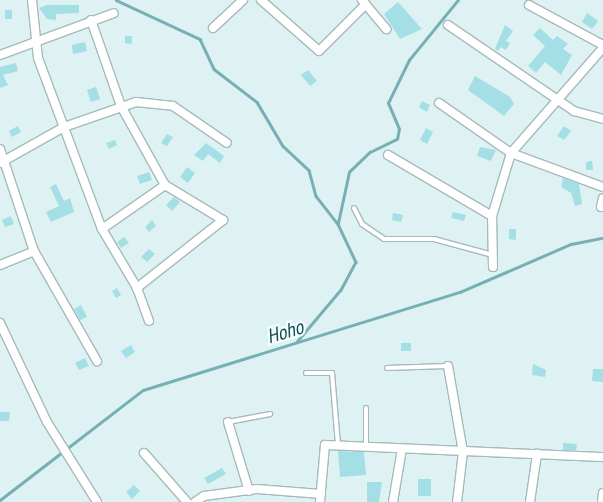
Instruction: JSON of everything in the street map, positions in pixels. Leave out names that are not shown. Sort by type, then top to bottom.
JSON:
[{"type":"street","points":[[32,0],[35,40],[64,128],[102,229],[137,288],[149,321]]},
{"type":"street","points":[[213,28],[243,0]]},
{"type":"street","points":[[261,0],[320,51],[364,2],[386,29]]},
{"type":"street","points":[[493,267],[492,216],[511,153],[603,47],[529,5]]},
{"type":"street","points":[[0,55],[35,40],[114,13]]},
{"type":"street","points":[[91,20],[121,106],[165,185],[223,220],[137,288]]},
{"type":"street","points":[[448,25],[574,111],[603,118]]},
{"type":"street","points":[[2,162],[64,128],[136,102],[173,106],[227,143]]},
{"type":"street","points":[[438,103],[511,153],[603,187]]},
{"type":"street","points":[[0,149],[2,162],[34,251],[97,361]]},
{"type":"street","points":[[388,155],[492,216]]},
{"type":"street","points":[[102,229],[165,185]]},
{"type":"street","points":[[601,207],[603,198]]},
{"type":"street","points":[[0,265],[34,251]]},
{"type":"street","points":[[0,323],[47,422],[96,502]]},
{"type":"street","points":[[448,366],[463,452],[457,502]]},
{"type":"street","points":[[228,422],[249,490]]},
{"type":"street","points":[[195,502],[204,496],[249,490],[321,498],[325,445],[603,457]]},
{"type":"street","points":[[393,502],[402,449]]},
{"type":"street","points":[[144,453],[187,502]]},
{"type":"street","points":[[530,502],[537,454]]},
{"type":"street","points":[[602,502],[603,493]]},
{"type":"lane","points":[[354,208],[362,224],[384,239],[434,240],[493,255]]},
{"type":"lane","points":[[387,368],[448,366]]},
{"type":"lane","points":[[306,372],[332,373],[338,446]]},
{"type":"lane","points":[[366,408],[366,447]]},
{"type":"lane","points":[[228,422],[270,414]]},
{"type":"building","points":[[398,2],[422,29],[400,39],[384,14]]},
{"type":"building","points":[[47,5],[79,5],[79,13],[56,14],[56,20],[47,19],[39,8]]},
{"type":"building","points":[[5,10],[12,10],[12,19],[5,19]]},
{"type":"building","points":[[587,13],[598,21],[592,29],[582,22]]},
{"type":"building","points":[[505,25],[513,31],[506,41],[510,43],[506,50],[501,47],[498,51],[495,49]]},
{"type":"building","points":[[540,28],[553,40],[557,36],[568,44],[563,49],[572,55],[561,75],[545,62],[536,73],[528,66],[545,46],[533,35]]},
{"type":"building","points":[[125,36],[132,36],[132,44],[125,43]]},
{"type":"building","points":[[85,42],[87,51],[73,54],[72,45]]},
{"type":"building","points":[[16,63],[18,71],[3,75],[8,85],[0,88],[0,67]]},
{"type":"building","points":[[308,70],[317,81],[310,86],[301,75]]},
{"type":"building","points":[[475,76],[510,97],[514,104],[504,116],[468,90]]},
{"type":"building","points":[[96,87],[100,99],[91,102],[87,90]]},
{"type":"building","points":[[422,101],[430,105],[427,112],[419,107]]},
{"type":"building","points":[[18,126],[21,132],[12,137],[9,131]]},
{"type":"building","points":[[564,126],[571,131],[564,140],[557,136]]},
{"type":"building","points":[[426,128],[433,132],[427,144],[420,140]]},
{"type":"building","points":[[167,134],[173,137],[167,146],[161,143]]},
{"type":"building","points":[[115,140],[117,145],[109,149],[106,143]]},
{"type":"building","points":[[206,143],[224,156],[220,163],[208,154],[203,161],[194,155]]},
{"type":"building","points":[[480,147],[496,150],[491,161],[477,156]]},
{"type":"building","points":[[592,161],[593,170],[586,170],[586,162]]},
{"type":"building","points":[[187,167],[195,173],[188,183],[180,177]]},
{"type":"building","points":[[149,172],[152,180],[140,184],[137,176]]},
{"type":"building","points":[[563,178],[579,184],[582,204],[575,206],[571,193],[561,187]]},
{"type":"building","points":[[56,184],[64,201],[70,198],[74,212],[51,222],[46,212],[59,206],[50,187]]},
{"type":"building","points":[[174,197],[180,202],[172,211],[166,205]]},
{"type":"building","points":[[453,212],[466,215],[464,221],[451,218]]},
{"type":"building","points":[[393,213],[403,215],[401,222],[392,220]]},
{"type":"building","points":[[11,216],[14,224],[5,227],[2,220]]},
{"type":"building","points":[[152,220],[156,226],[149,232],[145,227]]},
{"type":"building","points":[[509,229],[516,229],[516,240],[509,239]]},
{"type":"building","points":[[124,237],[129,243],[121,248],[117,242]]},
{"type":"building","points":[[149,249],[155,254],[147,262],[141,257]]},
{"type":"building","points":[[117,288],[121,295],[116,298],[112,291]]},
{"type":"building","points":[[81,305],[87,317],[80,320],[74,309]]},
{"type":"building","points":[[401,343],[411,343],[411,351],[401,351]]},
{"type":"building","points":[[131,345],[135,352],[126,358],[121,351]]},
{"type":"building","points":[[85,358],[89,366],[79,370],[75,363]]},
{"type":"building","points":[[533,364],[546,370],[545,377],[532,375]]},
{"type":"building","points":[[593,369],[603,369],[603,382],[592,381]]},
{"type":"building","points":[[0,412],[10,412],[9,421],[0,421]]},
{"type":"building","points":[[563,443],[577,444],[576,450],[563,450]]},
{"type":"building","points":[[338,451],[364,452],[366,475],[340,477]]},
{"type":"building","points":[[222,468],[226,474],[208,484],[204,478]]},
{"type":"building","points":[[418,479],[431,479],[431,496],[418,496]]},
{"type":"building","points":[[367,482],[382,482],[379,502],[367,502]]},
{"type":"building","points":[[134,485],[140,491],[132,499],[126,492]]},
{"type":"waterway","points":[[116,0],[200,39],[214,69],[257,102],[283,146],[309,170],[316,196],[338,224],[356,262],[341,290],[297,342]]},
{"type":"waterway","points":[[338,223],[349,172],[370,152],[397,139],[399,129],[388,103],[409,60],[458,0]]},
{"type":"waterway","name":"Hoho","points":[[0,500],[143,390],[460,292],[571,244],[603,238]]}]
